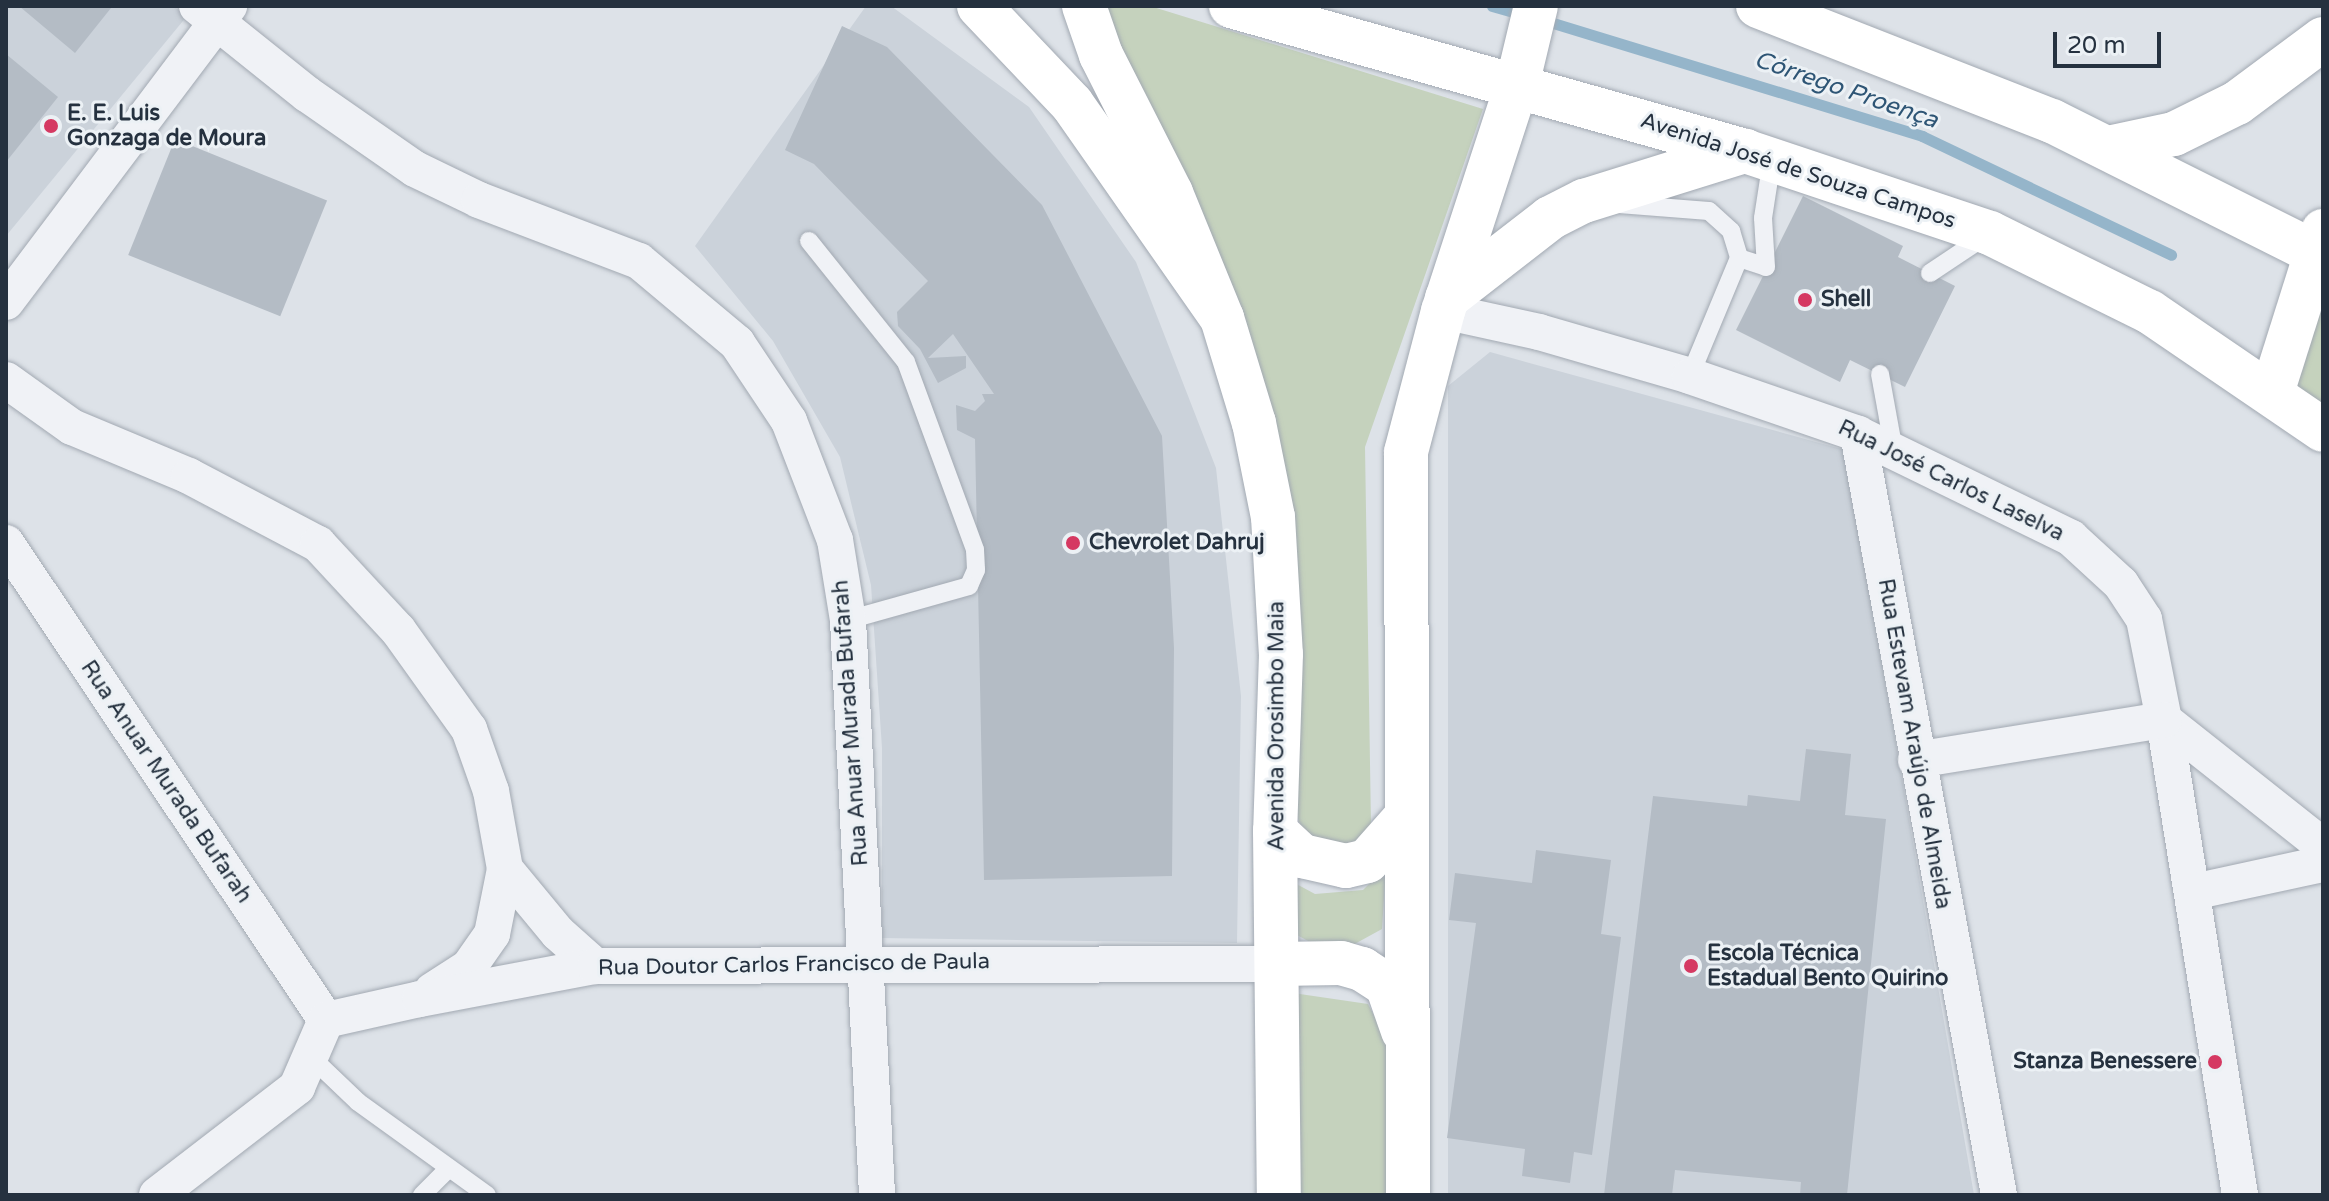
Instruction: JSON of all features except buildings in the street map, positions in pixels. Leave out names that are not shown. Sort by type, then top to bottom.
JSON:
[{"type":"main road","points":[[979,6],[1072,104],[1222,318]]},
{"type":"main road","name":"Avenida Orosimbo Maia","points":[[1084,6],[1101,55],[1177,206],[1222,318],[1254,423],[1273,517],[1281,654],[1275,831],[1279,1195]]},
{"type":"main road","name":"Avenida José de Souza Campos","points":[[1231,6],[1521,72],[1758,156],[1990,233],[2150,312],[2323,430]]},
{"type":"main road","points":[[1408,1195],[1406,452],[1445,304],[1521,72],[1536,6]]},
{"type":"main road","points":[[1758,6],[2052,121],[2321,247],[2272,393]]},
{"type":"main road","points":[[2108,148],[2174,134],[2237,103],[2323,39]]},
{"type":"main road","points":[[1445,304],[1550,218],[1584,201],[1758,156]]},
{"type":"main road","points":[[1275,831],[1302,856],[1346,866],[1367,861],[1405,818]]},
{"type":"main road","points":[[1277,964],[1341,963],[1362,969],[1387,985],[1408,1044]]},
{"type":"street","points":[[6,302],[214,12]]},
{"type":"street","name":"Rua Anuar Murada Bufarah","points":[[214,12],[415,169],[479,200],[639,261],[737,343],[789,421],[816,482],[835,540],[848,620],[877,1195]]},
{"type":"street","name":"Rua José Carlos Laselva","points":[[1445,304],[1690,376],[1858,434],[2071,538],[2121,584],[2144,619],[2164,720],[2240,1195]]},
{"type":"street","points":[[6,380],[72,427],[189,476],[318,544],[398,630],[469,729],[491,791],[505,869],[492,934],[469,967],[420,999]]},
{"type":"street","name":"Rua Estevam Araújo de Almeida","points":[[1858,434],[1999,1195]]},
{"type":"street","name":"Rua Anuar Murada Bufarah","points":[[6,543],[326,1020]]},
{"type":"street","points":[[1916,760],[2164,720],[2323,846]]},
{"type":"street","points":[[2193,892],[2323,864]]},
{"type":"street","points":[[505,869],[558,933],[595,966]]},
{"type":"street","name":"Rua Doutor Carlos Francisco de Paula","points":[[326,1020],[595,966],[1277,964]]},
{"type":"street","points":[[157,1195],[297,1087],[313,1059],[326,1020]]},
{"type":"lane","points":[[1739,258],[1766,267],[1758,156]]},
{"type":"lane","points":[[1584,201],[1709,211],[1731,231],[1739,258],[1690,376]]},
{"type":"lane","points":[[1930,273],[1990,233]]},
{"type":"lane","points":[[809,241],[906,362],[975,550],[976,570],[969,586],[848,620]]},
{"type":"lane","points":[[1880,374],[1894,451]]},
{"type":"lane","points":[[313,1059],[358,1102],[487,1195]]},
{"type":"lane","points":[[422,1195],[449,1168]]},
{"type":"shaded area","name":"E. E. Luis Gonzaga de Moura","points":[[6,6],[173,6],[187,16],[6,236]]},
{"type":"shaded area","points":[[866,6],[891,6],[1029,107],[1136,262],[1216,468],[1241,696],[1237,943],[882,938],[882,748],[871,585],[840,457],[773,341],[695,246]]},
{"type":"shaded area","name":"Escola Técnica Estadual Bento Quirino","points":[[1490,352],[1845,450],[1974,1195],[1448,1195],[1448,386]]},
{"type":"green space","points":[[1107,6],[1150,6],[1483,109],[1365,447],[1371,826],[1349,848],[1305,837],[1294,808],[1292,559],[1175,164],[1115,35]]},
{"type":"green space","points":[[2323,292],[2323,418],[2288,389]]},
{"type":"green space","points":[[1386,867],[1382,929],[1351,946],[1312,943],[1291,932],[1289,880],[1315,894],[1363,890]]},
{"type":"green space","points":[[1293,993],[1368,1004],[1390,1045],[1392,1195],[1294,1195]]},
{"type":"waterway","name":"Córrego Proença","points":[[1492,6],[1523,15]]},
{"type":"waterway","name":"Córrego Proença","points":[[1540,19],[1922,136],[2171,255]]},
{"type":"place","name":"E. E. Luis Gonzaga de Moura","points":[[51,126]]},
{"type":"place","name":"Shell","points":[[1805,300]]},
{"type":"place","name":"Chevrolet Dahruj","points":[[1073,543]]},
{"type":"place","name":"Escola Técnica Estadual Bento Quirino","points":[[1691,966]]},
{"type":"place","name":"Stanza Benessere","points":[[2215,1062]]}]
